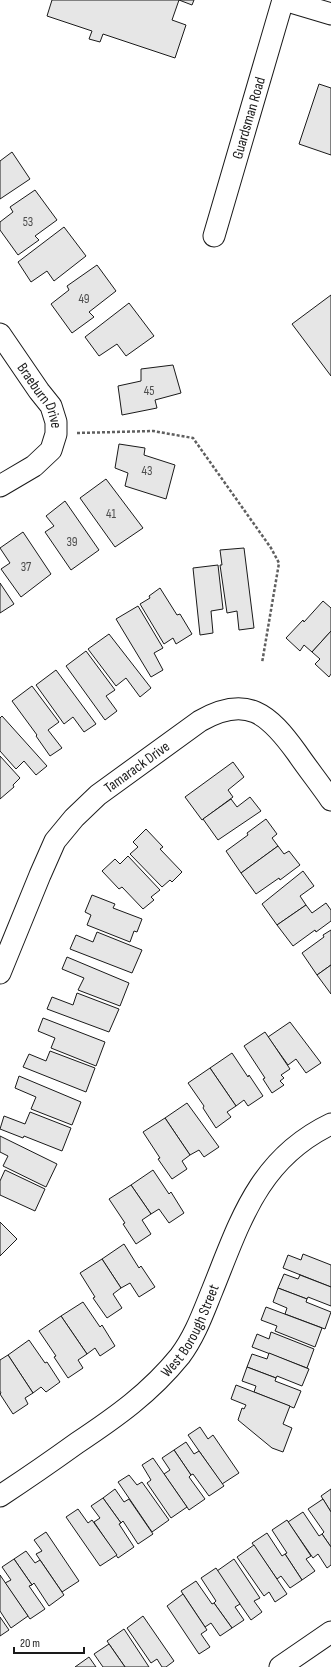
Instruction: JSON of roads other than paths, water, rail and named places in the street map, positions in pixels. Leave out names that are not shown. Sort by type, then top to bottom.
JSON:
[{"type":"street","points":[[284,0],[331,14]]},
{"type":"street","name":"Guardsman Road","points":[[214,236],[284,0]]},
{"type":"street","name":"Braeburn Drive","points":[[0,334],[51,406],[56,422],[56,434],[51,450],[34,466],[0,486]]},
{"type":"street","name":"Tamarack Drive","points":[[0,973],[45,863],[62,831],[81,810],[98,795],[200,721],[212,714],[240,708],[254,711],[268,719],[280,730],[331,800]]},
{"type":"street","name":"West Borough Street","points":[[0,1496],[119,1415],[151,1388],[167,1372],[193,1336],[253,1196],[273,1168],[291,1150],[308,1137],[331,1124]]},
{"type":"street","points":[[280,1667],[331,1632]]}]
